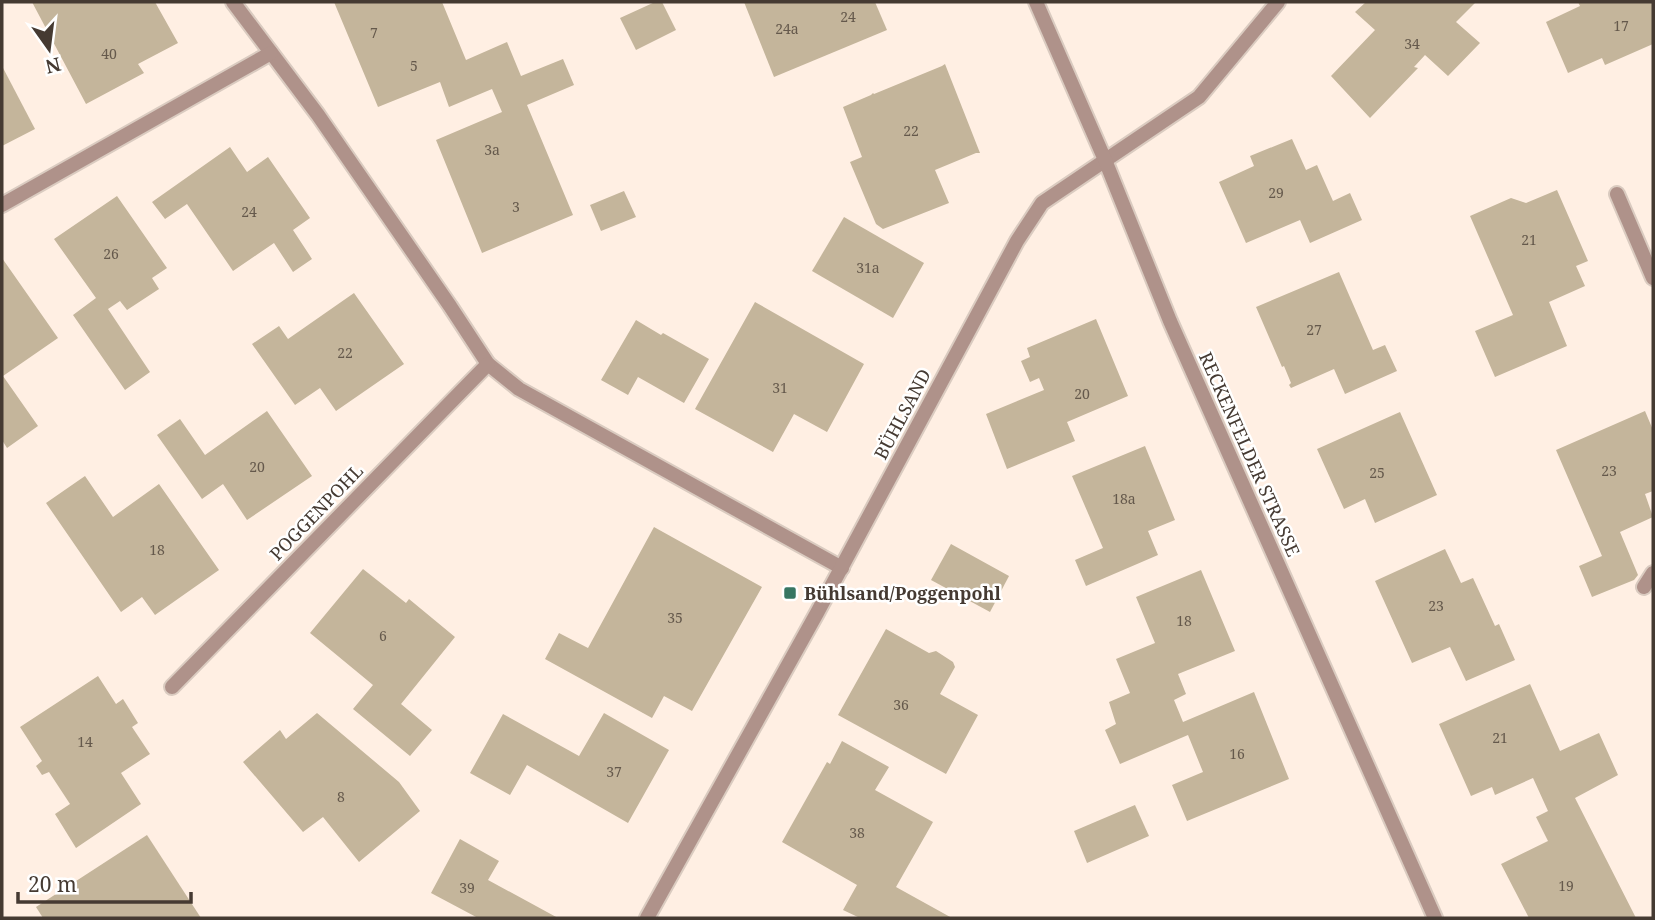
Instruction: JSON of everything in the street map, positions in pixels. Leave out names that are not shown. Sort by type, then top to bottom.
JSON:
[{"type":"street","points":[[233,2],[318,115],[488,364],[519,389],[842,568]]},
{"type":"street","name":"RECKENFELDER STRASSE","points":[[1036,2],[1105,160],[1170,321],[1435,918]]},
{"type":"street","name":"BÜHLSAND","points":[[647,918],[842,568],[1017,241],[1042,203],[1199,97],[1278,2]]},
{"type":"street","points":[[2,205],[271,53]]},
{"type":"street","points":[[1617,194],[1653,278]]},
{"type":"street","name":"POGGENPOHL","points":[[172,687],[488,364]]},
{"type":"street","points":[[1644,587],[1653,573]]},
{"type":"building","points":[[32,2],[155,2],[178,43],[138,64],[144,73],[86,104]]},
{"type":"building","points":[[334,2],[442,2],[466,60],[507,42],[521,76],[563,59],[574,85],[527,105],[573,215],[482,253],[436,140],[502,112],[492,89],[449,107],[440,82],[378,107]]},
{"type":"building","points":[[655,2],[662,2],[676,30],[636,50],[620,18]]},
{"type":"building","points":[[744,2],[875,2],[887,30],[774,77]]},
{"type":"building","points":[[1366,2],[1476,2],[1456,22],[1480,43],[1448,76],[1425,55],[1414,67],[1418,68],[1370,118],[1331,76],[1375,30],[1355,12]]},
{"type":"building","points":[[1578,2],[1653,2],[1653,44],[1605,65],[1602,58],[1568,73],[1546,22],[1580,6]]},
{"type":"building","points":[[945,64],[980,153],[935,170],[949,203],[883,229],[876,224],[850,162],[862,157],[843,107]]},
{"type":"building","points":[[2,66],[35,129],[2,146]]},
{"type":"building","points":[[1292,139],[1306,170],[1317,165],[1333,201],[1350,193],[1362,220],[1310,243],[1300,220],[1246,243],[1219,182],[1254,166],[1250,156]]},
{"type":"building","points":[[230,147],[247,172],[268,157],[310,218],[293,230],[312,259],[293,272],[274,243],[233,271],[187,204],[165,219],[152,202]]},
{"type":"building","points":[[1557,190],[1588,261],[1576,266],[1585,286],[1549,302],[1567,346],[1495,377],[1475,331],[1513,315],[1470,216],[1511,198],[1526,203]]},
{"type":"building","points":[[624,191],[636,217],[601,231],[590,205]]},
{"type":"building","points":[[117,196],[167,268],[152,278],[159,289],[127,310],[120,301],[108,309],[150,372],[125,390],[73,315],[96,298],[54,239]]},
{"type":"building","points":[[844,217],[924,263],[893,318],[812,271]]},
{"type":"building","points":[[2,258],[58,338],[3,376],[38,426],[7,448],[2,440]]},
{"type":"building","points":[[1339,272],[1373,350],[1385,345],[1397,371],[1345,394],[1334,369],[1291,388],[1284,366],[1282,367],[1256,307]]},
{"type":"building","points":[[354,293],[404,364],[336,411],[320,388],[295,405],[252,344],[279,326],[288,339]]},
{"type":"building","points":[[755,302],[864,364],[827,432],[794,414],[773,452],[695,409]]},
{"type":"building","points":[[1096,319],[1128,396],[1067,422],[1075,441],[1007,469],[986,414],[1044,390],[1039,378],[1030,382],[1021,361],[1030,357],[1027,348]]},
{"type":"building","points":[[636,320],[709,359],[684,403],[638,377],[628,395],[601,380]]},
{"type":"building","points":[[267,411],[312,476],[247,520],[223,484],[202,499],[157,435],[180,419],[205,455]]},
{"type":"building","points":[[1645,411],[1653,430],[1653,491],[1645,494],[1653,517],[1620,532],[1638,575],[1634,580],[1592,597],[1579,566],[1602,556],[1556,450]]},
{"type":"building","points":[[1400,412],[1437,495],[1375,523],[1365,499],[1344,509],[1317,449]]},
{"type":"building","points":[[1145,446],[1175,520],[1148,531],[1158,555],[1086,586],[1075,560],[1103,548],[1072,476]]},
{"type":"building","points":[[85,476],[113,517],[159,484],[219,570],[155,615],[142,597],[121,612],[46,503]]},
{"type":"building","points":[[654,527],[762,587],[692,711],[664,696],[652,718],[545,659],[559,633],[588,648]]},
{"type":"building","points":[[951,544],[1009,576],[990,612],[931,580]]},
{"type":"building","points":[[1445,549],[1461,583],[1473,578],[1495,626],[1499,624],[1515,660],[1466,681],[1450,647],[1412,663],[1375,581]]},
{"type":"building","points":[[363,569],[406,603],[409,599],[455,637],[401,704],[432,730],[410,756],[353,709],[373,685],[310,633]]},
{"type":"building","points":[[1201,570],[1235,651],[1178,674],[1186,694],[1174,700],[1183,722],[1254,692],[1289,779],[1187,821],[1172,785],[1203,772],[1188,735],[1120,764],[1105,730],[1116,724],[1109,702],[1130,693],[1116,659],[1155,643],[1136,597]]},
{"type":"building","points":[[886,629],[929,653],[936,651],[953,662],[955,667],[940,694],[978,715],[946,774],[838,715]]},
{"type":"building","points":[[98,676],[116,704],[123,699],[138,723],[132,727],[150,754],[121,773],[141,804],[76,848],[55,814],[70,804],[49,772],[42,775],[36,766],[42,761],[20,727]]},
{"type":"building","points":[[1530,684],[1560,751],[1599,733],[1618,775],[1575,798],[1636,918],[1529,918],[1501,864],[1548,841],[1536,817],[1548,811],[1533,778],[1495,795],[1492,787],[1471,796],[1439,724]]},
{"type":"building","points":[[317,713],[399,782],[420,811],[359,862],[323,817],[303,832],[243,762],[280,730],[286,739]]},
{"type":"building","points":[[604,713],[669,750],[628,823],[527,765],[510,795],[470,773],[503,714],[579,756]]},
{"type":"building","points":[[842,741],[889,767],[875,790],[933,822],[896,887],[952,918],[860,918],[843,910],[857,885],[782,842],[827,762],[830,764]]},
{"type":"building","points":[[1135,805],[1149,836],[1087,863],[1074,831]]},
{"type":"building","points":[[147,835],[201,918],[43,918],[36,907]]},
{"type":"building","points":[[460,839],[499,861],[488,880],[558,918],[478,918],[431,893]]},
{"type":"place","name":"Bühlsand/Poggenpohl","points":[[790,593]]}]
